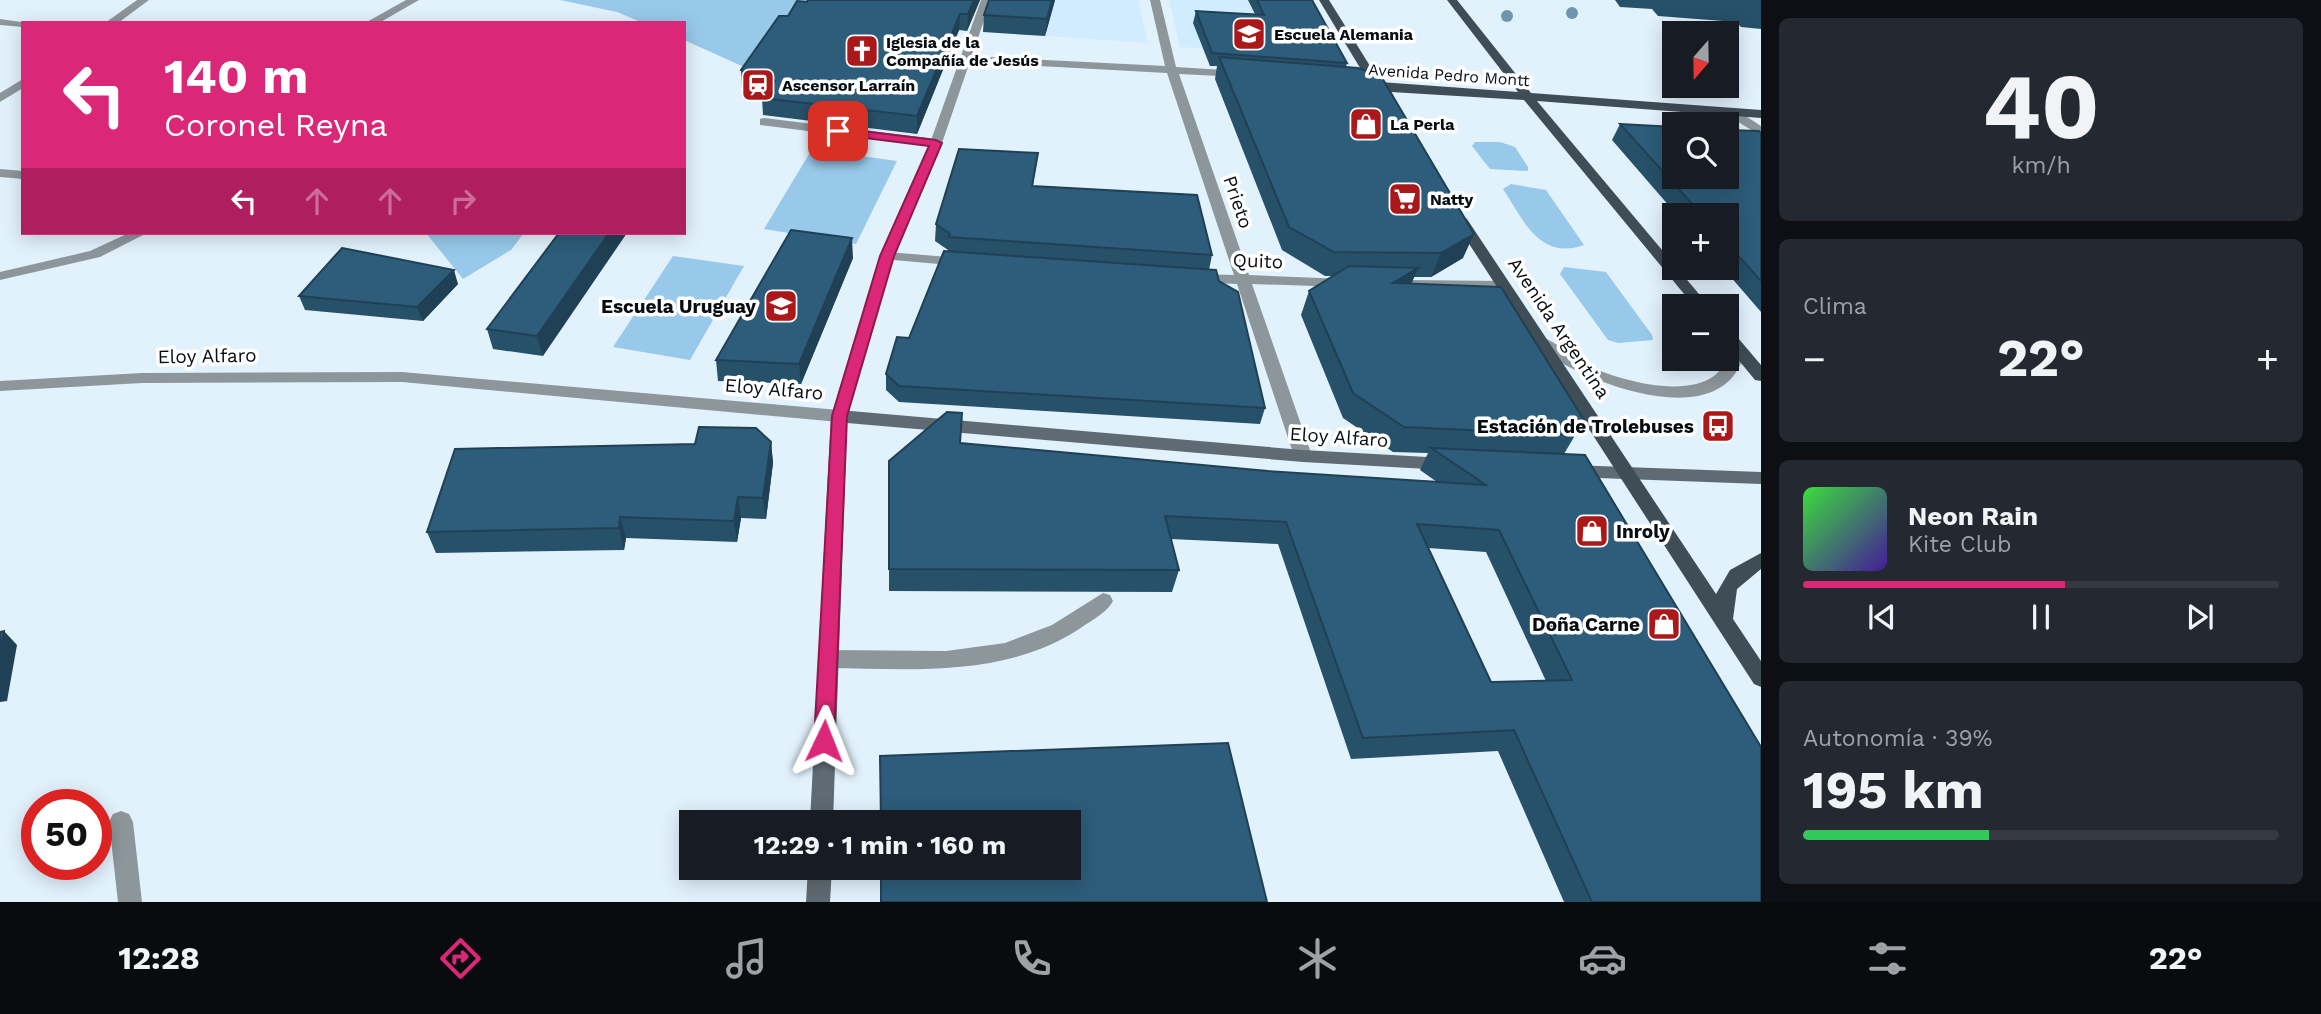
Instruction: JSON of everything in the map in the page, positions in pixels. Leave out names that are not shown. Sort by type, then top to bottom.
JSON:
[{"type":"main road","name":"Avenida Pedro Montt","points":[[1324,0],[1374,89],[1731,112]]},
{"type":"main road","points":[[1452,0],[1528,97],[1692,294]]},
{"type":"main road","name":"Avenida Pedro Montt","points":[[1739,113],[1761,114]]},
{"type":"main road","name":"Avenida Argentina","points":[[1451,203],[1761,678]]},
{"type":"main road","points":[[1739,350],[1761,376]]},
{"type":"main road","points":[[822,810],[839,416]]},
{"type":"main road","name":"Eloy Alfaro","points":[[839,416],[1303,456],[1462,465]]},
{"type":"main road","points":[[1550,470],[1761,478]]},
{"type":"main road","points":[[1724,619],[1723,599],[1728,582],[1742,569],[1761,561]]},
{"type":"main road","points":[[818,902],[819,880]]},
{"type":"street","points":[[113,21],[144,0]]},
{"type":"street","points":[[374,21],[414,0]]},
{"type":"street","points":[[839,416],[887,256],[936,143],[968,59],[986,0]]},
{"type":"street","name":"Prieto","points":[[1155,0],[1171,69],[1303,456]]},
{"type":"street","points":[[0,22],[21,24]]},
{"type":"street","points":[[968,59],[1254,76]]},
{"type":"street","points":[[0,98],[21,83]]},
{"type":"street","points":[[1739,117],[1761,132]]},
{"type":"street","points":[[764,122],[936,143]]},
{"type":"street","points":[[0,173],[21,176]]},
{"type":"street","points":[[0,276],[95,254],[136,235]]},
{"type":"street","points":[[887,256],[984,263]]},
{"type":"street","name":"Quito","points":[[1177,276],[1245,281],[1355,283]]},
{"type":"street","points":[[1396,284],[1503,286]]},
{"type":"street","points":[[1541,342],[1558,355],[1600,377],[1624,384],[1672,391],[1701,388],[1723,379],[1731,371]]},
{"type":"street","name":"Eloy Alfaro","points":[[0,386],[142,378],[402,377],[839,416]]},
{"type":"street","points":[[828,659],[954,660],[999,652],[1058,632],[1104,601]]},
{"type":"street","points":[[121,821],[130,902]]},
{"type":"shaded area","points":[[560,0],[811,0],[753,71],[686,41],[686,21],[638,21],[617,12]]},
{"type":"shaded area","points":[[1010,0],[1138,0],[1148,43],[1000,33]]},
{"type":"shaded area","name":"Escuela Alemania","points":[[1169,0],[1302,0],[1333,58],[1180,47]]},
{"type":"shaded area","points":[[1475,142],[1500,142],[1515,147],[1528,171],[1490,169],[1472,146]]},
{"type":"shaded area","points":[[812,149],[897,161],[856,244],[764,229]]},
{"type":"shaded area","points":[[1511,184],[1546,190],[1584,245],[1555,247],[1534,234],[1503,189]]},
{"type":"shaded area","points":[[428,235],[522,235],[511,250],[463,279]]},
{"type":"shaded area","points":[[673,256],[744,266],[690,360],[613,347]]},
{"type":"shaded area","points":[[1564,267],[1606,272],[1653,340],[1618,343],[1608,340],[1560,274]]},
{"type":"building","points":[[974,0],[968,14],[960,14],[917,116],[762,98],[775,81],[741,70],[779,16],[788,16],[797,1]]},
{"type":"building","points":[[989,0],[1052,0],[1047,19],[984,15]]},
{"type":"building","name":"Escuela Alemania","points":[[1257,0],[1312,0],[1347,63],[1212,53],[1196,11],[1264,15]]},
{"type":"building","points":[[1219,57],[1358,68],[1381,76],[1474,234],[1441,253],[1334,252],[1289,227]]},
{"type":"building","points":[[1620,124],[1662,126],[1662,171]]},
{"type":"building","points":[[1739,130],[1759,131],[1761,281],[1739,256],[1739,203],[1691,203],[1679,189],[1739,189]]},
{"type":"building","points":[[959,149],[1038,153],[1032,186],[1197,195],[1212,255],[949,237],[950,234],[936,224]]},
{"type":"building","points":[[791,230],[852,238],[799,364],[716,360]]},
{"type":"building","points":[[558,235],[608,235],[537,336],[487,329]]},
{"type":"building","points":[[342,248],[454,270],[417,307],[299,296]]},
{"type":"building","points":[[944,251],[1216,270],[1219,281],[1238,292],[1265,408],[899,386],[886,374],[897,337],[909,338]]},
{"type":"building","points":[[1349,266],[1418,268],[1393,283],[1501,287],[1584,420],[1567,420],[1576,435],[1404,427],[1353,393],[1309,291]]},
{"type":"building","points":[[947,412],[962,413],[960,443],[1268,471],[1486,485],[1431,448],[1585,455],[1761,747],[1761,902],[1592,902],[1514,730],[1363,738],[1286,522],[1165,516],[1179,570],[889,569],[889,461]],"holes":[[[1417,524],[1499,530],[1572,680],[1491,682]]]},
{"type":"building","points":[[699,427],[756,428],[771,442],[763,498],[738,497],[734,521],[620,517],[619,528],[427,532],[455,449],[695,444]]},
{"type":"building","points":[[4,631],[0,651],[0,632]]},
{"type":"building","points":[[1228,743],[1267,902],[881,902],[881,880],[1081,880],[1081,810],[881,810],[880,756]]},
{"type":"place","name":"Escuela Alemania","points":[[1249,34]]},
{"type":"place","name":"Iglesia de la Compañía de Jesús","points":[[862,51]]},
{"type":"place","name":"Ascensor Larraín","points":[[758,85]]},
{"type":"place","name":"La Perla","points":[[1366,124]]},
{"type":"place","name":"Natty","points":[[1405,199]]},
{"type":"place","name":"Escuela Uruguay","points":[[781,306]]},
{"type":"place","name":"Estación de Trolebuses","points":[[1718,426]]},
{"type":"place","name":"Inroly","points":[[1592,531]]},
{"type":"place","name":"Doña Carne","points":[[1664,624]]},
{"type":"route","points":[[824,741],[839,416],[887,256],[936,143],[838,131]]}]
